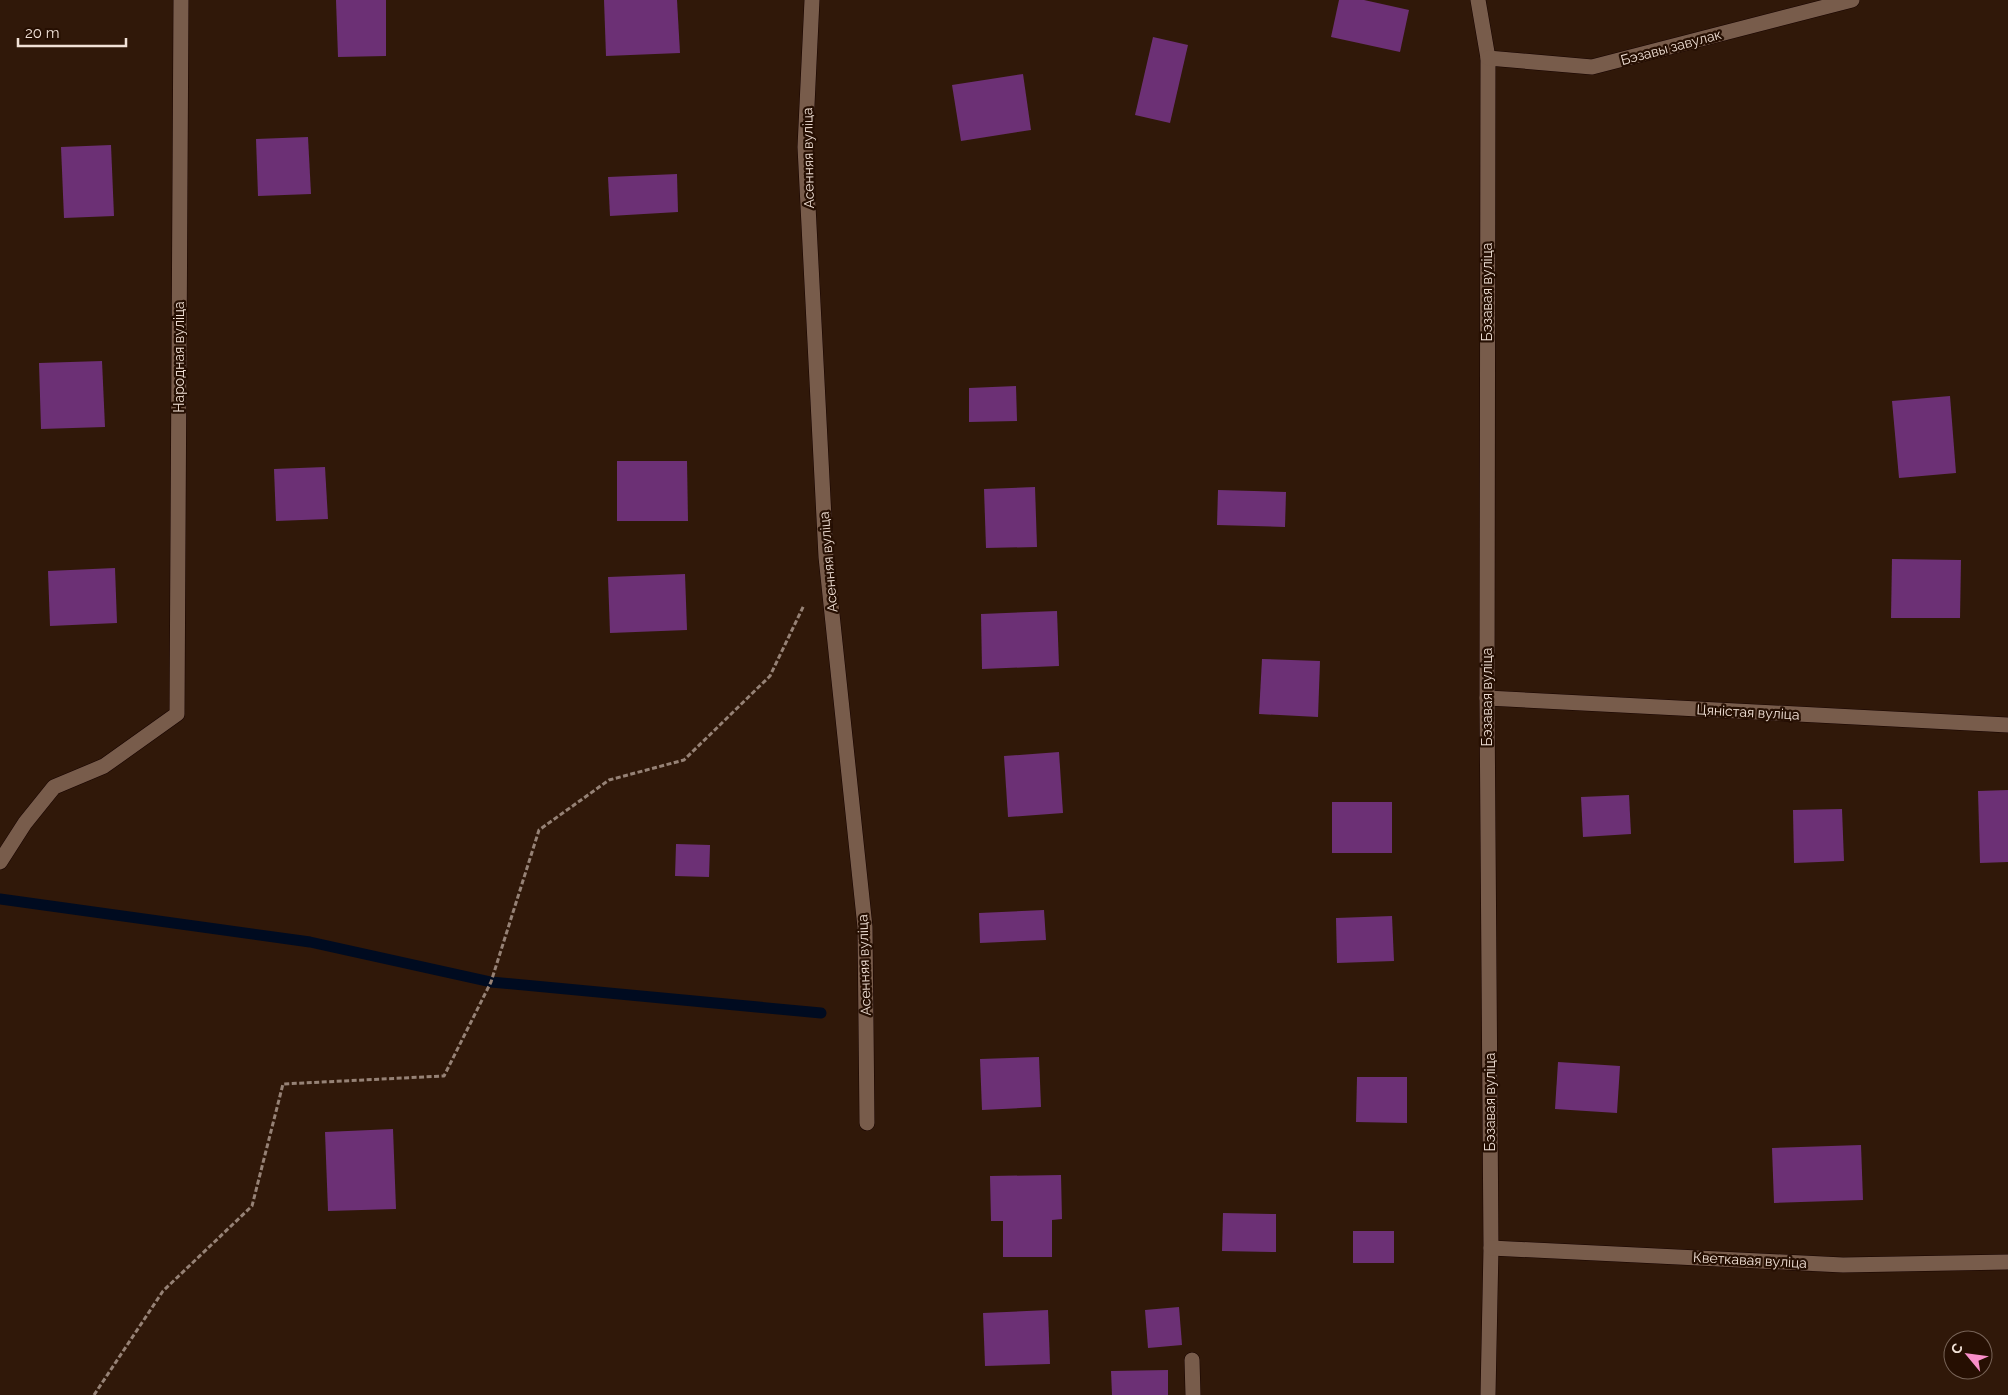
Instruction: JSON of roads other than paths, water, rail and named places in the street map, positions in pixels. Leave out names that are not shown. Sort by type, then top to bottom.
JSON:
[{"type":"street","name":"Народная вуліца","points":[[0,862],[26,823],[54,787],[104,766],[178,714],[181,0]]},
{"type":"street","name":"Асенняя вуліца","points":[[812,0],[805,147],[826,557],[864,927],[867,1123]]},
{"type":"street","name":"Бэзавая вуліца","points":[[1478,0],[1488,58],[1487,698],[1491,1248],[1488,1395]]},
{"type":"street","name":"Бэзавы завулак","points":[[1488,58],[1592,68],[1852,0]]},
{"type":"street","name":"Цяністая вуліца","points":[[1487,698],[2008,725]]},
{"type":"street","name":"Кветкавая вуліца","points":[[1491,1248],[1843,1265],[2008,1262]]},
{"type":"street","points":[[1192,1360],[1193,1395]]},
{"type":"waterway","points":[[0,899],[310,942],[491,982],[821,1013]]}]
